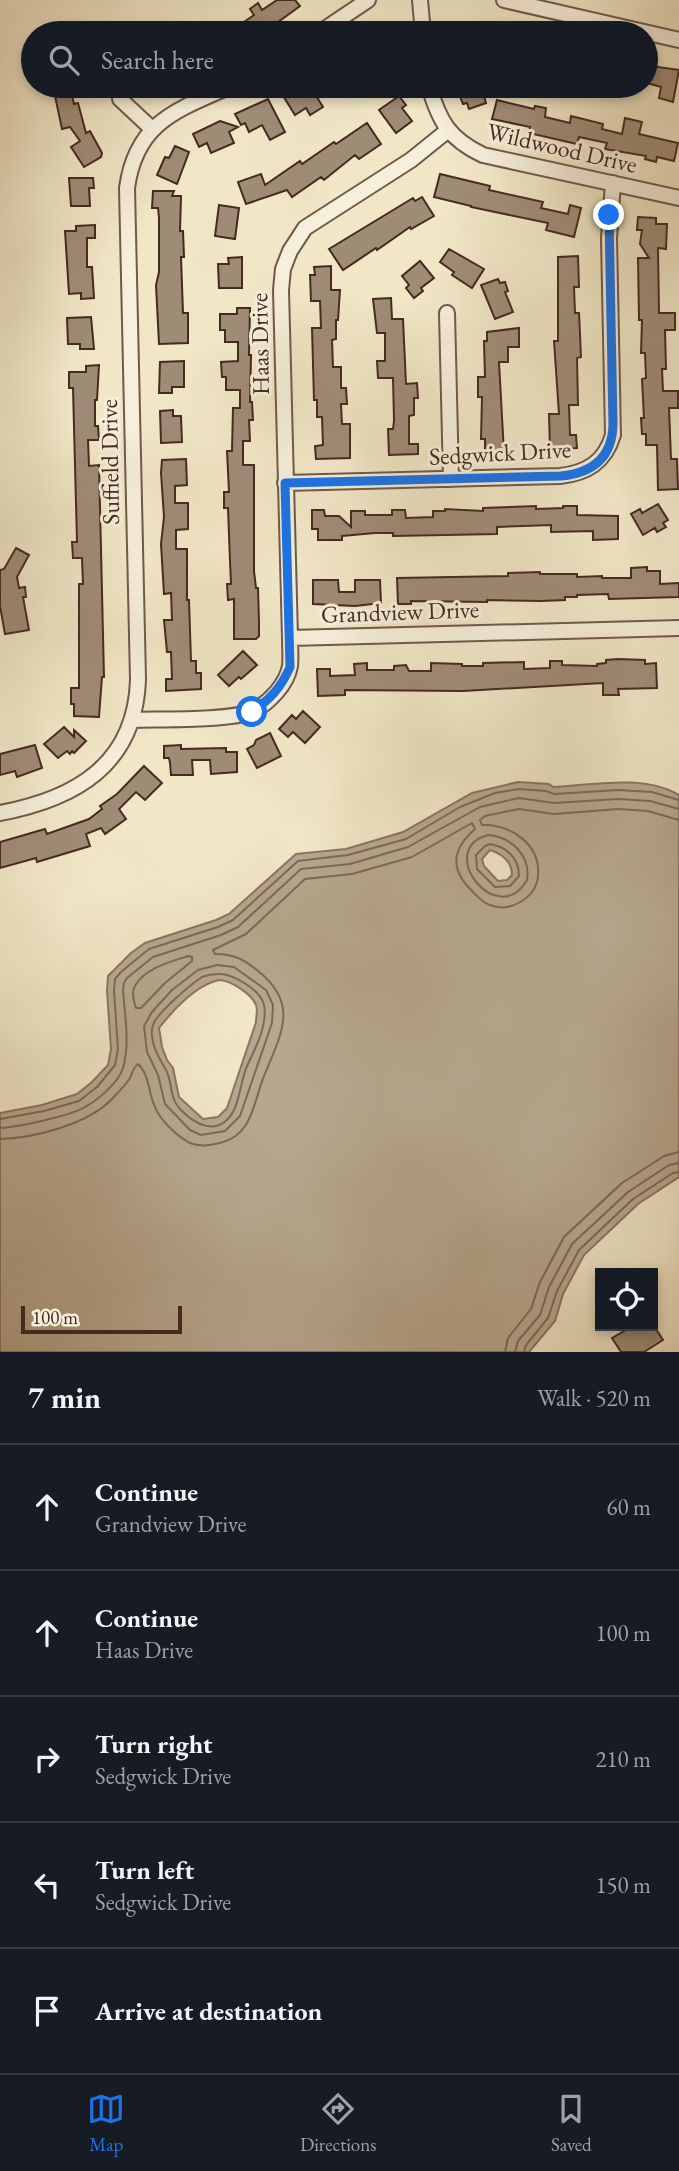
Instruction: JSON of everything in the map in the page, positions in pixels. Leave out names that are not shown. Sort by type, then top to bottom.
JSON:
[{"type":"street","points":[[337,21],[368,0]]},
{"type":"street","points":[[420,0],[422,21]]},
{"type":"street","points":[[504,0],[596,21]]},
{"type":"street","points":[[658,35],[679,40]]},
{"type":"street","name":"Suffield Drive","points":[[0,813],[52,800],[81,786],[102,768],[117,748],[132,720],[137,702],[138,680],[127,188],[130,168],[151,128],[180,109],[204,98]]},
{"type":"street","points":[[434,98],[447,131]]},
{"type":"street","points":[[120,99],[151,128]]},
{"type":"street","name":"Wildwood Drive","points":[[447,131],[464,146],[483,155],[679,198]]},
{"type":"street","name":"Haas Drive","points":[[290,638],[281,290],[283,269],[290,251],[305,228],[401,167],[447,131]]},
{"type":"street","name":"Sedgwick Drive","points":[[285,483],[573,475],[594,466],[607,452],[613,435],[609,215],[613,183]]},
{"type":"street","points":[[447,313],[451,479]]},
{"type":"street","name":"Grandview Drive","points":[[132,720],[227,716],[252,712],[281,686],[290,667],[290,638],[679,628]]},
{"type":"water","points":[[518,782],[549,784],[553,787],[618,782],[650,785],[679,795],[679,1177],[638,1204],[584,1255],[563,1294],[555,1321],[529,1352],[0,1352],[0,1113],[42,1105],[77,1094],[108,1065],[111,1049],[108,976],[145,943],[229,914],[296,854],[346,849],[403,832],[472,793]],"holes":[[[490,850],[508,862],[512,875],[507,880],[498,881],[484,866],[482,859]],[[219,980],[234,985],[250,996],[257,1007],[256,1022],[227,1108],[218,1117],[203,1119],[179,1097],[173,1068],[162,1047],[159,1028],[194,992]]]},
{"type":"building","points":[[277,0],[295,0],[300,6],[279,21],[245,21],[254,15],[250,9],[258,3],[262,10]]},
{"type":"building","points":[[658,67],[679,70],[673,102],[659,98],[661,87],[658,86]]},
{"type":"building","points":[[55,98],[73,98],[74,104],[78,103],[86,133],[90,131],[102,153],[101,157],[84,167],[71,147],[80,141],[70,127],[62,129]]},
{"type":"building","points":[[284,98],[317,98],[323,107],[310,115],[306,108],[295,115]]},
{"type":"building","points":[[396,98],[401,98],[406,105],[402,108],[412,121],[396,133],[379,110]]},
{"type":"building","points":[[461,98],[485,98],[486,103],[469,109],[467,103],[463,104]]},
{"type":"building","points":[[268,99],[285,132],[270,140],[262,125],[249,132],[245,123],[241,125],[235,114]]},
{"type":"building","points":[[497,100],[534,109],[535,106],[546,108],[545,117],[570,123],[571,116],[603,124],[602,129],[622,134],[625,118],[642,122],[639,134],[678,143],[674,161],[657,157],[656,162],[645,159],[646,156],[605,149],[607,143],[579,137],[577,144],[529,133],[530,127],[492,119]]},
{"type":"building","points":[[220,121],[238,127],[229,132],[234,143],[211,153],[207,143],[199,147],[193,134]]},
{"type":"building","points":[[367,123],[381,144],[359,159],[355,155],[324,180],[321,177],[292,197],[287,190],[246,204],[238,182],[261,174],[265,185],[300,161],[302,164]]},
{"type":"building","points":[[175,146],[189,152],[177,184],[157,175],[165,157],[169,158]]},
{"type":"building","points":[[440,174],[490,186],[489,190],[543,202],[541,208],[568,214],[570,205],[581,208],[574,237],[546,230],[548,223],[434,197]]},
{"type":"building","points":[[69,178],[93,178],[94,188],[89,188],[90,206],[71,206]]},
{"type":"building","points":[[153,191],[174,191],[172,196],[181,196],[183,313],[188,313],[188,343],[159,344],[156,285],[159,272],[159,218],[158,208],[152,208]]},
{"type":"building","points":[[422,197],[434,216],[411,229],[410,227],[343,270],[329,249],[413,198],[415,201]]},
{"type":"building","points":[[219,205],[239,208],[235,239],[215,236]]},
{"type":"building","points":[[638,217],[656,218],[656,224],[667,224],[666,249],[658,248],[659,313],[675,313],[675,330],[665,330],[666,369],[662,369],[663,391],[678,391],[678,408],[669,408],[671,459],[677,459],[678,489],[658,490],[657,445],[646,445],[646,434],[642,434],[642,379],[646,378],[645,353],[641,353],[638,258],[649,258],[640,244],[642,230],[637,230]]},
{"type":"building","points":[[95,225],[95,238],[87,238],[87,267],[92,267],[94,298],[81,299],[81,293],[69,294],[65,231],[76,231],[76,226]]},
{"type":"building","points":[[449,249],[484,269],[472,288],[452,275],[454,272],[440,262]]},
{"type":"building","points":[[578,256],[579,287],[574,287],[575,313],[579,313],[581,357],[577,358],[578,405],[569,405],[570,435],[576,435],[577,448],[550,449],[549,414],[559,414],[554,341],[558,341],[558,257]]},
{"type":"building","points":[[242,257],[242,288],[219,288],[218,264],[229,264],[228,258]]},
{"type":"building","points":[[420,261],[434,278],[421,288],[423,291],[414,298],[406,288],[409,285],[402,276]]},
{"type":"building","points":[[331,266],[331,290],[340,290],[336,339],[332,340],[333,367],[341,367],[341,388],[346,388],[347,404],[341,404],[342,424],[350,424],[350,458],[316,459],[315,446],[323,445],[322,417],[317,417],[317,400],[314,400],[312,328],[321,328],[320,301],[311,301],[310,275],[315,275],[314,267]]},
{"type":"building","points":[[498,279],[500,283],[505,282],[508,291],[505,292],[513,312],[495,319],[481,285]]},
{"type":"building","points":[[391,298],[392,319],[403,319],[406,384],[417,383],[418,398],[414,398],[414,415],[409,416],[409,444],[418,444],[418,454],[389,455],[388,429],[393,429],[394,421],[393,378],[378,378],[377,361],[385,361],[385,333],[377,333],[373,299]]},
{"type":"building","points":[[237,308],[250,308],[250,402],[253,420],[249,420],[250,441],[243,441],[243,465],[254,465],[254,571],[258,588],[259,622],[259,636],[256,639],[234,639],[234,599],[228,600],[227,584],[231,584],[228,508],[224,508],[224,492],[229,492],[227,451],[232,451],[233,408],[240,408],[240,390],[226,390],[226,377],[222,377],[221,362],[238,361],[238,342],[225,342],[225,330],[220,330],[220,314],[237,314]]},
{"type":"building","points":[[91,317],[94,349],[80,349],[80,344],[68,344],[67,318]]},
{"type":"building","points":[[519,328],[519,347],[508,347],[508,362],[499,362],[504,453],[485,454],[485,439],[481,439],[482,397],[478,397],[478,377],[485,377],[484,341],[487,341],[487,332]]},
{"type":"building","points":[[184,361],[184,387],[172,387],[172,393],[159,393],[160,362]]},
{"type":"building","points":[[99,365],[95,426],[98,426],[99,440],[88,440],[89,466],[99,465],[104,677],[99,717],[74,716],[74,704],[71,704],[71,688],[79,688],[79,584],[83,584],[82,558],[73,558],[72,542],[77,542],[73,388],[69,388],[69,372],[86,372],[86,366]]},
{"type":"building","points":[[173,410],[173,416],[181,416],[182,442],[161,443],[160,411]]},
{"type":"building","points":[[186,459],[187,485],[175,486],[175,503],[188,503],[188,529],[176,530],[176,549],[187,549],[191,661],[196,661],[196,673],[201,673],[201,689],[166,691],[166,679],[172,679],[171,652],[167,652],[164,620],[172,620],[171,593],[164,594],[161,544],[164,517],[162,460]]},
{"type":"building","points":[[658,504],[668,520],[663,523],[666,527],[657,532],[655,528],[643,535],[631,514],[640,509],[642,513]]},
{"type":"building","points":[[536,506],[536,509],[577,506],[577,515],[618,516],[618,539],[593,540],[593,531],[551,532],[551,525],[497,527],[497,534],[393,536],[393,533],[375,533],[342,536],[342,540],[318,540],[318,529],[312,529],[312,510],[324,510],[325,516],[339,516],[351,527],[351,511],[365,511],[365,515],[392,515],[392,510],[405,510],[406,518],[433,517],[433,511],[445,509],[483,511],[483,508]]},
{"type":"building","points":[[16,548],[29,555],[17,577],[19,588],[25,587],[26,597],[23,597],[29,630],[5,634],[0,606],[0,570],[4,569]]},
{"type":"building","points":[[647,567],[647,571],[660,571],[660,584],[679,583],[679,597],[609,599],[608,594],[577,595],[565,597],[565,600],[411,601],[411,604],[398,604],[397,578],[508,576],[508,573],[540,572],[577,574],[577,577],[631,578],[631,568]]},
{"type":"building","points":[[313,580],[338,580],[339,592],[355,592],[355,580],[380,580],[381,603],[355,606],[313,604]]},
{"type":"building","points":[[243,651],[257,665],[229,686],[218,675]]},
{"type":"building","points":[[606,660],[645,660],[645,664],[656,663],[657,688],[618,689],[619,695],[603,695],[603,683],[463,691],[345,690],[345,695],[318,696],[317,669],[330,669],[330,676],[355,675],[354,664],[367,663],[367,670],[394,670],[394,666],[406,665],[409,671],[431,671],[431,663],[483,666],[483,663],[524,662],[524,669],[550,668],[550,661],[562,661],[562,665],[597,666],[606,663]]},
{"type":"building","points":[[303,711],[320,727],[305,743],[293,732],[288,737],[279,729],[292,715],[296,719]]},
{"type":"building","points":[[64,727],[74,737],[74,730],[86,741],[74,753],[67,751],[58,758],[44,744]]},
{"type":"building","points":[[270,733],[281,756],[257,768],[247,749],[254,745],[256,740]]},
{"type":"building","points":[[35,745],[42,768],[17,777],[15,771],[0,775],[0,754]]},
{"type":"building","points":[[181,745],[181,749],[226,748],[226,752],[237,752],[237,772],[211,774],[210,760],[192,760],[193,775],[171,775],[169,758],[164,758],[164,746]]},
{"type":"building","points":[[144,766],[162,783],[145,800],[136,792],[119,809],[126,819],[105,834],[101,828],[86,834],[90,846],[37,862],[36,858],[0,868],[0,842],[45,829],[47,834],[89,819]]},
{"type":"building","points":[[624,1331],[657,1331],[663,1340],[644,1352],[621,1352],[612,1338]]},
{"type":"route","points":[[252,712],[281,686],[290,667],[285,483],[573,475],[594,466],[607,452],[613,435],[609,215]]}]
